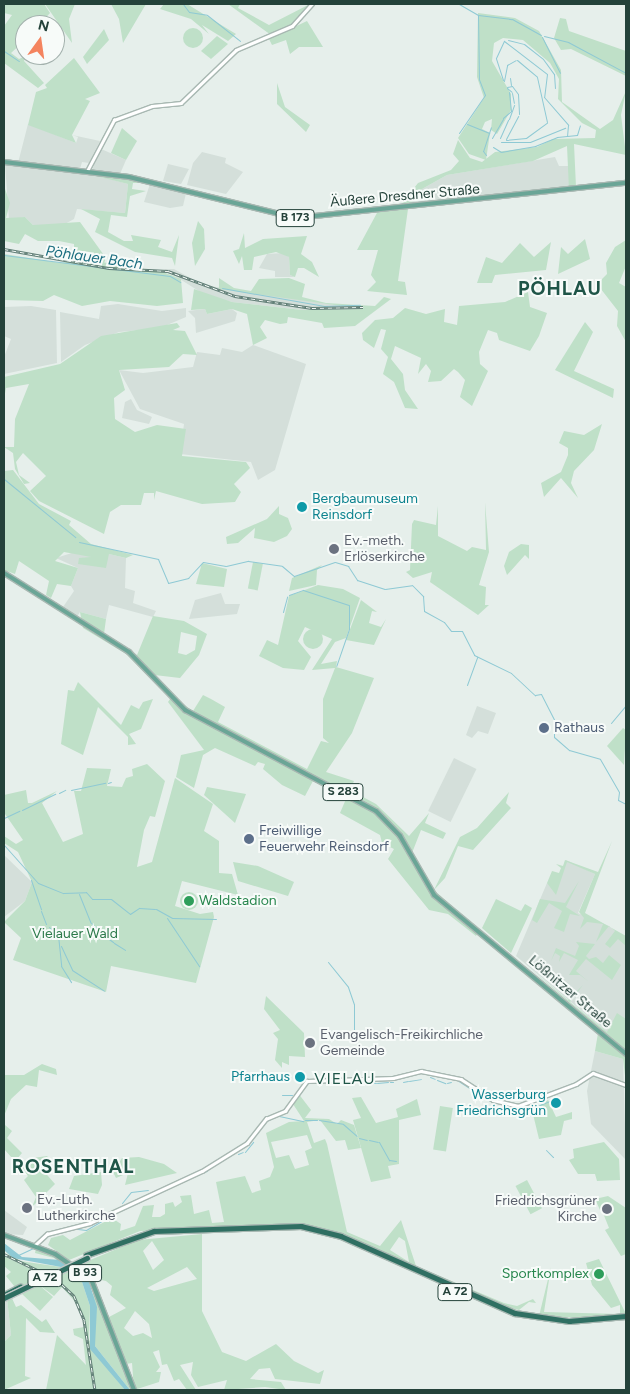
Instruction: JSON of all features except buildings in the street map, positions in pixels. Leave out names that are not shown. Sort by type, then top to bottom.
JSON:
[{"type":"highway","name":"A 72","points":[[4,1297],[86,1256],[146,1235],[224,1228],[307,1229],[377,1254],[483,1302],[541,1320],[624,1318]]},
{"type":"main road","points":[[87,172],[114,120],[152,106],[181,103],[231,53],[299,22],[312,4]]},
{"type":"main road","name":"Äußere Dresdner Straße","points":[[4,161],[87,172],[188,189],[292,218],[626,184]]},
{"type":"main road","name":"Lößnitzer Straße","points":[[4,573],[120,647],[148,671],[169,696],[208,722],[376,811],[400,836],[432,893],[626,1054]]},
{"type":"main road","points":[[34,1246],[47,1234],[66,1227],[90,1223],[202,1171],[247,1142],[266,1119],[285,1111],[307,1081],[396,1078],[421,1071],[461,1079],[493,1100],[518,1106],[576,1084],[589,1073],[626,1086]]},
{"type":"main road","name":"B 93","points":[[4,1235],[55,1254],[93,1281],[134,1390]]},
{"type":"shaded area","points":[[28,124],[76,143],[78,137],[72,135],[100,141],[89,163],[82,162],[80,169],[18,163]]},
{"type":"shaded area","points":[[99,148],[126,160],[120,174],[92,171]]},
{"type":"shaded area","points":[[202,152],[226,158],[225,163],[243,172],[226,194],[187,185],[193,163]]},
{"type":"shaded area","points":[[555,157],[559,166],[571,166],[569,190],[409,205],[422,189],[447,175]]},
{"type":"shaded area","points":[[5,164],[87,173],[128,184],[125,213],[77,209],[74,219],[63,225],[33,225],[25,217],[9,220]]},
{"type":"shaded area","points":[[168,164],[189,169],[181,184],[163,181]]},
{"type":"shaded area","points":[[151,181],[187,189],[183,206],[170,208],[144,202]]},
{"type":"shaded area","points":[[283,253],[289,257],[290,275],[295,277],[275,277],[275,271],[259,268],[267,254]]},
{"type":"shaded area","points":[[164,269],[174,269],[203,285],[363,309],[302,310],[232,302],[205,295]]},
{"type":"shaded area","points":[[118,304],[162,311],[186,308],[186,317],[160,328],[119,332],[85,345],[61,362],[60,312],[99,319],[101,306]]},
{"type":"shaded area","points":[[31,306],[56,310],[57,363],[4,374],[4,357],[11,339],[4,336],[4,307]]},
{"type":"shaded area","points":[[205,309],[207,314],[232,309],[237,313],[235,321],[196,333],[195,318],[188,311]]},
{"type":"shaded area","points":[[253,345],[306,364],[275,470],[258,480],[251,462],[180,454],[184,424],[140,409],[119,370],[143,373],[193,367],[197,352],[220,355],[222,348],[242,352]]},
{"type":"shaded area","points":[[131,399],[137,410],[152,417],[149,424],[122,418],[125,402]]},
{"type":"shaded area","points":[[78,551],[92,557],[78,564],[109,554],[126,558],[125,588],[135,591],[133,603],[156,611],[153,617],[109,605],[106,619],[80,612],[77,617],[63,607],[74,591],[71,586],[78,568],[56,558]]},
{"type":"shaded area","points":[[221,593],[225,604],[240,604],[237,614],[189,619],[195,600]]},
{"type":"shaded area","points":[[477,706],[496,713],[488,734],[478,731],[472,738],[466,735]]},
{"type":"shaded area","points":[[454,758],[476,769],[451,822],[428,811]]},
{"type":"shaded area","points":[[4,855],[32,882],[25,901],[4,917]]},
{"type":"shaded area","points":[[566,860],[595,874],[578,913],[609,926],[626,940],[626,1048],[516,956],[547,883],[556,884]]},
{"type":"shaded area","points":[[595,1051],[623,1059],[626,1160],[591,1124],[587,1091]]},
{"type":"shaded area","points":[[4,1210],[27,1227],[23,1235],[4,1234]]},
{"type":"shaded area","points":[[4,1253],[56,1279],[74,1296],[85,1320],[96,1390],[83,1321],[73,1297],[55,1281],[16,1264]]},
{"type":"shaded area","points":[[7,1298],[11,1335],[4,1342],[4,1300]]},
{"type":"green space","points":[[4,4],[44,4],[50,13],[48,15],[15,15],[15,49],[11,53],[15,56],[15,65],[28,65],[44,83],[38,88],[4,63],[4,26],[12,15],[4,13]]},
{"type":"green space","points":[[45,4],[75,4],[69,19],[72,43],[65,33],[65,15],[53,15]]},
{"type":"green space","points":[[111,4],[146,4],[123,43],[119,19]]},
{"type":"green space","points":[[164,4],[187,4],[236,34],[228,41],[202,25],[209,34],[191,19],[160,9]]},
{"type":"green space","points":[[228,4],[240,4],[238,8],[269,25],[310,4],[297,21],[271,35]]},
{"type":"green space","points":[[478,13],[515,18],[539,31],[561,70],[562,102],[600,129],[613,120],[626,91],[621,115],[626,155],[574,144],[576,187],[569,190],[567,146],[533,161],[447,175],[422,189],[409,205],[401,205],[418,183],[451,170],[459,161],[453,154],[458,140],[470,158],[482,162],[485,160],[469,154],[458,138],[484,98],[477,77]],"holes":[[[503,38],[523,40],[550,63],[559,79],[558,99],[582,123],[596,130],[595,138],[553,139],[537,147],[495,152],[486,159],[490,133],[482,129],[485,122],[492,119],[491,130],[497,134],[511,110],[511,94],[492,61],[494,43]]]},
{"type":"green space","points":[[560,18],[566,19],[569,31],[626,51],[626,76],[571,49],[561,50],[554,38]]},
{"type":"green space","points":[[307,21],[323,47],[299,47],[290,54],[286,40],[272,45],[269,39]]},
{"type":"green space","points":[[193,28],[200,31],[203,38],[200,45],[193,48],[186,45],[183,38],[186,31]]},
{"type":"green space","points":[[104,29],[109,40],[87,64],[83,57]]},
{"type":"green space","points":[[217,36],[228,44],[211,59],[201,51]]},
{"type":"green space","points":[[74,58],[100,93],[85,99],[90,101],[72,135],[76,143],[28,125],[36,92],[47,88],[45,85]]},
{"type":"green space","points":[[277,83],[285,107],[310,125],[306,132],[277,104]]},
{"type":"green space","points":[[122,128],[137,141],[126,160],[111,153]]},
{"type":"green space","points":[[88,174],[148,183],[133,183],[132,189],[146,191],[130,196],[127,217],[111,215],[108,232],[124,241],[133,241],[131,235],[161,240],[158,247],[172,252],[179,235],[175,266],[172,258],[135,252],[95,232],[100,219],[81,209],[125,213],[128,184]]},
{"type":"green space","points":[[4,186],[10,203],[6,218],[25,217],[33,225],[80,222],[106,258],[104,263],[74,254],[74,244],[59,241],[38,241],[25,234],[19,244],[4,241]]},
{"type":"green space","points":[[408,209],[398,281],[405,282],[407,295],[367,291],[376,282],[371,275],[378,250],[357,250],[378,211]]},
{"type":"green space","points":[[198,221],[204,229],[205,249],[195,266],[192,243]]},
{"type":"green space","points":[[244,233],[245,248],[263,239],[307,236],[301,254],[312,262],[319,277],[304,268],[298,268],[295,277],[290,275],[289,257],[276,252],[254,257],[252,270],[244,270],[242,256],[239,264],[233,251],[239,249]]},
{"type":"green space","points":[[585,239],[590,259],[558,274],[561,247],[568,254]]},
{"type":"green space","points":[[626,240],[626,266],[619,283],[626,287],[626,342],[617,326],[618,311],[597,284],[607,274],[606,263],[615,247]]},
{"type":"green space","points":[[551,242],[546,270],[495,275],[492,283],[477,283],[486,257],[502,263],[520,243],[534,257]]},
{"type":"green space","points":[[4,254],[60,263],[83,259],[163,272],[181,279],[183,303],[157,306],[110,301],[82,306],[54,295],[43,301],[4,300]]},
{"type":"green space","points":[[219,278],[234,288],[251,291],[259,279],[289,278],[305,284],[302,297],[326,303],[375,306],[384,297],[391,299],[355,326],[324,328],[322,323],[288,317],[287,323],[280,324],[265,320],[260,327],[267,338],[253,345],[247,314],[232,309],[207,314],[205,309],[191,310],[194,289],[232,302],[302,310],[363,309],[219,289]]},
{"type":"green space","points":[[528,292],[530,307],[547,313],[539,336],[530,351],[499,340],[497,333],[488,330],[479,352],[480,364],[488,371],[472,406],[460,397],[465,380],[458,372],[454,369],[441,381],[428,382],[431,371],[426,364],[418,374],[421,358],[395,346],[391,359],[403,374],[405,390],[418,409],[405,408],[394,382],[383,374],[388,357],[381,349],[386,330],[381,329],[374,348],[363,340],[362,333],[375,320],[393,318],[405,308],[426,314],[445,309],[444,322],[457,325],[459,306],[505,302]]},
{"type":"green space","points":[[585,322],[593,332],[574,371],[614,389],[613,398],[555,370]]},
{"type":"green space","points":[[177,323],[180,327],[173,330],[185,331],[197,355],[183,354],[169,367],[119,370],[125,390],[114,398],[115,419],[135,432],[157,425],[186,429],[182,456],[246,462],[250,468],[234,484],[241,492],[235,502],[202,504],[156,491],[154,500],[154,493],[144,493],[141,505],[121,505],[110,512],[104,534],[39,501],[30,491],[46,476],[23,453],[16,462],[19,475],[30,483],[24,484],[15,469],[13,453],[4,447],[14,447],[15,419],[29,384],[6,388],[4,399],[4,377],[60,364],[101,336]]},
{"type":"green space","points":[[602,424],[594,450],[574,471],[571,483],[578,498],[561,478],[544,497],[541,483],[561,472],[568,455],[568,448],[559,443],[564,431],[584,435]]},
{"type":"green space","points":[[13,470],[39,504],[71,521],[69,525],[91,544],[133,555],[126,558],[109,554],[106,568],[78,564],[79,558],[91,557],[64,552],[55,561],[78,568],[71,586],[57,584],[51,598],[46,595],[49,581],[19,561],[15,574],[4,570],[4,471]]},
{"type":"green space","points":[[485,502],[489,552],[479,585],[486,587],[485,605],[489,605],[478,615],[430,582],[432,572],[413,578],[406,572],[410,570],[412,524],[414,520],[436,525],[438,506],[438,536],[467,551],[472,547],[486,550]]},
{"type":"green space","points":[[279,506],[279,514],[288,518],[292,529],[287,536],[274,542],[254,538],[255,528],[238,543],[227,544],[226,537],[267,519]]},
{"type":"green space","points":[[521,544],[529,545],[529,559],[525,555],[507,575],[504,566],[509,552]]},
{"type":"green space","points":[[253,562],[263,564],[258,590],[248,589]]},
{"type":"green space","points":[[202,563],[227,569],[224,587],[196,584]]},
{"type":"green space","points":[[322,565],[317,570],[316,585],[289,591],[292,578]]},
{"type":"green space","points":[[318,585],[343,589],[360,598],[346,638],[335,642],[321,664],[337,661],[336,667],[374,678],[352,733],[326,772],[354,781],[350,790],[376,804],[409,836],[429,813],[425,823],[446,833],[443,839],[421,830],[412,853],[426,883],[479,930],[476,936],[448,914],[429,910],[388,859],[394,849],[382,843],[380,835],[340,813],[346,799],[313,781],[305,796],[282,785],[263,769],[265,764],[258,762],[255,766],[215,748],[203,755],[194,788],[176,777],[181,755],[204,750],[168,702],[172,696],[193,711],[203,695],[211,699],[225,707],[218,722],[307,769],[321,741],[329,743],[323,738],[323,699],[335,668],[312,670],[332,639],[305,627],[298,641],[311,657],[304,670],[283,668],[259,656],[267,640],[278,645],[289,596]]},
{"type":"green space","points":[[361,600],[377,612],[372,611],[369,623],[381,627],[386,619],[374,645],[346,640]]},
{"type":"green space","points":[[80,612],[106,619],[104,634],[137,655],[153,616],[184,621],[207,634],[199,655],[180,678],[146,674],[126,654],[83,628]],"holes":[[[181,632],[197,636],[195,650],[186,655],[178,653]]]},
{"type":"green space","points":[[313,629],[320,632],[323,639],[320,646],[313,649],[306,646],[303,639],[306,632]]},
{"type":"green space","points":[[78,682],[121,725],[131,705],[139,709],[143,702],[153,699],[141,729],[129,734],[136,744],[128,745],[128,737],[98,707],[83,755],[61,744],[68,690],[74,691]]},
{"type":"green space","points":[[623,728],[626,730],[624,765],[607,746]]},
{"type":"green space","name":"Vielauer Wald","points":[[147,764],[165,781],[155,817],[150,816],[144,830],[137,867],[152,862],[175,778],[213,804],[204,831],[219,841],[219,873],[232,874],[238,895],[182,881],[175,906],[200,914],[213,912],[214,917],[196,983],[111,966],[106,992],[13,960],[21,938],[4,922],[25,901],[32,882],[18,852],[4,843],[4,836],[16,844],[23,840],[5,814],[4,795],[26,790],[28,803],[32,803],[57,791],[42,803],[63,842],[83,834],[74,791],[81,791],[87,768],[111,769],[107,786],[122,787],[126,778],[133,776],[132,769]]},
{"type":"green space","points":[[207,787],[246,794],[235,823],[204,795]]},
{"type":"green space","points":[[509,792],[506,803],[511,808],[473,850],[458,846],[445,878],[434,890],[460,837],[477,828]]},
{"type":"green space","points":[[612,841],[585,913],[609,926],[596,942],[603,924],[587,922],[580,929],[584,918],[579,912],[595,874],[567,862],[556,895],[547,883],[552,871],[559,873],[561,868],[556,864],[563,866],[565,860],[598,872]]},
{"type":"green space","points":[[233,862],[258,866],[294,882],[288,896],[238,881]]},
{"type":"green space","points":[[579,881],[566,907],[580,916],[570,914],[564,932],[554,928],[562,911],[549,903],[537,923],[532,920],[540,899],[565,903]]},
{"type":"green space","name":"Waldstadion","points":[[185,892],[193,892],[198,897],[196,908],[185,910],[180,905],[180,897]]},
{"type":"green space","points":[[496,899],[521,911],[525,904],[532,908],[511,953],[482,928]]},
{"type":"green space","points":[[611,927],[626,936],[626,946],[618,939],[610,948],[605,944],[615,931]]},
{"type":"green space","points":[[576,942],[595,944],[586,956],[589,959],[596,957],[603,963],[609,955],[621,965],[612,980],[586,959],[576,971],[589,982],[580,975],[569,975],[578,960],[564,953],[559,962],[560,956],[555,953],[551,961],[556,948],[575,956],[579,946]]},
{"type":"green space","points":[[529,968],[568,1000],[583,985],[570,1002],[607,1032],[617,1013],[626,1019],[626,1051]]},
{"type":"green space","points":[[266,996],[304,1033],[305,1057],[289,1056],[289,1065],[282,1062],[282,1068],[275,1060],[278,1039],[273,1033],[280,1030],[264,1009]]},
{"type":"green space","points":[[598,1033],[626,1056],[626,1084],[623,1059],[595,1051]]},
{"type":"green space","points":[[42,1064],[56,1069],[57,1075],[39,1070],[37,1087],[26,1085],[11,1099],[4,1116],[4,1075],[24,1075]]},
{"type":"green space","points":[[298,1093],[311,1110],[305,1118],[329,1119],[337,1124],[341,1120],[354,1125],[361,1148],[348,1150],[345,1140],[336,1141],[320,1120],[307,1122],[314,1143],[325,1139],[327,1144],[347,1232],[380,1246],[401,1220],[416,1266],[504,1303],[517,1306],[533,1299],[536,1303],[529,1302],[519,1310],[496,1304],[345,1235],[299,1224],[140,1231],[69,1260],[48,1245],[51,1238],[63,1235],[70,1240],[112,1218],[121,1224],[120,1231],[135,1226],[143,1206],[154,1205],[152,1217],[160,1217],[165,1214],[165,1204],[173,1202],[175,1207],[182,1202],[180,1196],[191,1195],[194,1214],[209,1210],[212,1223],[224,1222],[216,1182],[245,1176],[252,1193],[261,1190],[259,1181],[270,1177],[274,1167],[266,1133],[289,1122],[304,1121],[293,1104]],"holes":[[[307,1135],[312,1148],[305,1151],[309,1165],[295,1169],[289,1155],[276,1158],[271,1142]],[[399,1237],[405,1241],[409,1262],[390,1250]]]},
{"type":"green space","points":[[361,1097],[376,1123],[398,1117],[396,1109],[417,1099],[421,1115],[399,1120],[399,1164],[388,1166],[391,1178],[371,1182],[353,1120],[361,1118],[352,1098]]},
{"type":"green space","points":[[548,1100],[556,1117],[572,1112],[572,1119],[564,1121],[561,1135],[539,1139],[532,1110]]},
{"type":"green space","points":[[440,1106],[453,1108],[446,1151],[433,1149]]},
{"type":"green space","points":[[5,1125],[12,1131],[7,1138],[22,1153],[17,1159],[25,1167],[33,1158],[47,1156],[52,1162],[47,1160],[41,1168],[55,1184],[32,1207],[36,1197],[24,1180],[28,1176],[4,1149]]},
{"type":"green space","points":[[604,1142],[619,1159],[620,1180],[597,1181],[595,1174],[578,1174],[569,1160],[574,1158],[573,1149]]},
{"type":"green space","points":[[139,1157],[164,1164],[177,1173],[125,1185],[128,1173],[116,1178],[113,1172],[122,1158]]},
{"type":"green space","points":[[101,1172],[102,1185],[98,1194],[69,1189],[74,1176]]},
{"type":"green space","points":[[527,1180],[542,1208],[531,1214],[516,1186]]},
{"type":"green space","points":[[608,1196],[626,1208],[626,1254],[621,1256],[605,1230],[609,1228],[603,1213],[611,1209],[600,1210],[595,1199]]},
{"type":"green space","points":[[202,1234],[202,1311],[222,1352],[246,1361],[276,1344],[294,1361],[318,1373],[324,1370],[320,1384],[275,1379],[270,1368],[259,1369],[250,1379],[281,1382],[286,1390],[265,1387],[224,1390],[227,1380],[198,1387],[191,1375],[193,1362],[180,1365],[196,1390],[187,1390],[179,1379],[174,1381],[167,1364],[162,1365],[159,1350],[153,1352],[160,1367],[156,1372],[161,1372],[159,1382],[134,1390],[132,1363],[126,1364],[115,1334],[130,1390],[95,1346],[93,1290],[54,1258],[35,1253],[36,1248],[53,1254],[90,1280],[109,1317],[126,1308],[110,1295],[112,1286],[106,1281],[92,1278],[76,1266],[138,1240]],"holes":[[[152,1241],[164,1260],[153,1270],[143,1251]],[[187,1267],[197,1279],[154,1291],[147,1288]],[[135,1311],[149,1324],[152,1338],[143,1333],[133,1336],[124,1328]]]},
{"type":"green space","points":[[4,1250],[20,1261],[61,1267],[82,1282],[90,1306],[89,1340],[125,1390],[96,1390],[84,1318],[70,1291],[54,1278],[14,1260]]},
{"type":"green space","points":[[4,1256],[55,1281],[67,1290],[77,1304],[62,1287],[54,1296],[38,1284],[19,1292],[6,1276],[11,1272],[4,1266]]},
{"type":"green space","points":[[599,1259],[626,1314],[586,1318],[539,1316],[551,1267],[544,1312],[620,1314],[620,1305],[611,1308],[592,1285],[586,1263]]},
{"type":"green space","points":[[39,1285],[53,1297],[40,1311],[21,1293]]},
{"type":"green space","points":[[11,1296],[16,1307],[21,1305],[42,1322],[46,1319],[55,1333],[40,1332],[26,1318],[25,1376],[31,1378],[4,1390],[4,1342],[11,1335],[7,1298]]},
{"type":"green space","points":[[84,1327],[94,1390],[46,1390],[57,1335],[86,1365],[83,1339],[74,1335],[73,1329]]},
{"type":"water","points":[[4,1243],[22,1257],[60,1260],[88,1279],[97,1307],[95,1346],[130,1390],[125,1390],[90,1349],[90,1306],[82,1282],[61,1267],[13,1258],[4,1250]]},
{"type":"waterway","points":[[183,4],[189,12],[207,15],[240,41]]},
{"type":"waterway","points":[[459,4],[478,15],[512,19],[541,35]]},
{"type":"waterway","points":[[459,133],[485,95],[479,79],[478,15]]},
{"type":"waterway","points":[[544,36],[568,42],[626,73]]},
{"type":"waterway","points":[[542,37],[560,73]]},
{"type":"waterway","points":[[508,40],[524,44],[543,59],[554,74],[555,88]]},
{"type":"waterway","points":[[503,80],[496,58],[504,41],[547,74],[544,97],[568,125],[567,136]]},
{"type":"waterway","points":[[4,51],[15,58]]},
{"type":"waterway","points":[[504,81],[507,65],[516,60]]},
{"type":"waterway","points":[[517,60],[537,77],[547,122]]},
{"type":"waterway","points":[[510,78],[511,85]]},
{"type":"waterway","points":[[507,87],[512,86],[518,94],[519,114]]},
{"type":"waterway","points":[[507,88],[512,92]]},
{"type":"waterway","points":[[503,118],[511,111],[509,92]]},
{"type":"waterway","points":[[512,93],[514,103]]},
{"type":"waterway","points":[[509,119],[514,105]]},
{"type":"waterway","points":[[506,139],[518,116]]},
{"type":"waterway","points":[[492,138],[503,119]]},
{"type":"waterway","points":[[500,138],[508,120]]},
{"type":"waterway","points":[[506,140],[526,138],[547,123]]},
{"type":"waterway","points":[[467,124],[489,133],[483,151],[486,155]]},
{"type":"waterway","points":[[493,147],[501,152],[535,146],[557,137],[577,135],[580,125]]},
{"type":"waterway","points":[[489,133],[491,127]]},
{"type":"waterway","points":[[501,142],[530,142],[565,128]]},
{"type":"waterway","name":"Pöhlauer Bach","points":[[4,255],[170,276],[180,282]]},
{"type":"waterway","name":"Pöhlauer Bach","points":[[222,288],[324,306],[360,305]]},
{"type":"waterway","points":[[4,479],[75,537]]},
{"type":"waterway","points":[[79,542],[158,559],[168,583],[188,578],[203,562],[226,566],[248,561],[282,566],[294,576],[335,562],[348,566],[357,580],[385,589],[412,585],[423,596],[424,611],[444,622],[451,631],[462,631],[474,655],[511,673],[535,695],[541,694],[554,720],[554,737],[569,750],[600,759],[619,792],[618,800],[626,804]]},
{"type":"waterway","points":[[289,595],[303,590],[349,605],[349,629],[336,666]]},
{"type":"waterway","points":[[283,612],[287,597]]},
{"type":"waterway","points":[[467,685],[477,657]]},
{"type":"waterway","points":[[611,723],[626,705]]},
{"type":"waterway","points":[[71,790],[105,783]]},
{"type":"waterway","points":[[59,793],[65,790]]},
{"type":"waterway","points":[[22,810],[55,794]]},
{"type":"waterway","points":[[4,818],[19,811]]},
{"type":"waterway","points":[[4,845],[38,883],[63,893],[86,892],[92,899],[111,899],[130,914],[139,908],[155,909]]},
{"type":"waterway","points":[[31,880],[41,909]]},
{"type":"waterway","points":[[79,894],[91,923],[101,932]]},
{"type":"waterway","points":[[156,909],[172,918],[216,919]]},
{"type":"waterway","points":[[41,911],[46,924]]},
{"type":"waterway","points":[[167,918],[199,966]]},
{"type":"waterway","points":[[49,927],[58,935],[61,966],[71,982]]},
{"type":"waterway","points":[[102,934],[113,942]]},
{"type":"waterway","points":[[114,943],[125,950]]},
{"type":"waterway","points":[[61,946],[72,970],[104,991]]},
{"type":"waterway","points":[[328,962],[348,987],[354,1004],[354,1041]]},
{"type":"waterway","points":[[430,1077],[435,1079]]},
{"type":"waterway","points":[[409,1081],[421,1079]]},
{"type":"waterway","points":[[437,1080],[445,1083]]},
{"type":"waterway","points":[[457,1080],[474,1091]]},
{"type":"waterway","points":[[331,1081],[340,1081]]},
{"type":"waterway","points":[[403,1082],[408,1081]]},
{"type":"waterway","points":[[367,1082],[376,1083]]},
{"type":"waterway","points":[[377,1083],[388,1082]]},
{"type":"waterway","points":[[447,1083],[451,1082]]},
{"type":"waterway","points":[[282,1095],[292,1095]]},
{"type":"waterway","points":[[485,1098],[494,1103],[493,1115]]},
{"type":"waterway","points":[[525,1111],[550,1101]]},
{"type":"waterway","points":[[279,1116],[303,1121]]},
{"type":"waterway","points":[[305,1120],[317,1120]]},
{"type":"waterway","points":[[319,1120],[343,1124],[357,1136]]},
{"type":"waterway","points":[[359,1138],[367,1140]]},
{"type":"waterway","points":[[369,1140],[378,1142]]},
{"type":"waterway","points":[[245,1152],[253,1142]]},
{"type":"waterway","points":[[379,1142],[389,1160],[396,1161]]},
{"type":"waterway","points":[[546,1150],[553,1157]]},
{"type":"waterway","points":[[238,1154],[243,1152]]},
{"type":"waterway","points":[[203,1172],[207,1171]]},
{"type":"waterway","points":[[160,1192],[201,1173]]},
{"type":"waterway","points":[[122,1203],[131,1192],[148,1190]]},
{"type":"waterway","points":[[70,1228],[86,1230],[116,1213]]},
{"type":"waterway","points":[[16,1256],[33,1248]]},
{"type":"railway","points":[[4,249],[109,268],[168,271],[235,296],[312,308],[363,307]]},
{"type":"railway","points":[[4,1254],[56,1279],[74,1296],[84,1320],[95,1390]]},
{"type":"place","name":"Bergbaumuseum Reinsdorf","points":[[302,507]]},
{"type":"place","name":"Ev.-meth. Erlöserkirche","points":[[334,549]]},
{"type":"place","name":"Rathaus","points":[[544,728]]},
{"type":"place","name":"Freiwillige Feuerwehr Reinsdorf","points":[[249,839]]},
{"type":"place","name":"Waldstadion","points":[[189,901]]},
{"type":"place","name":"Evangelisch-Freikirchliche Gemeinde","points":[[310,1043]]},
{"type":"place","name":"Pfarrhaus","points":[[300,1077]]},
{"type":"place","name":"Wasserburg Friedrichsgrün","points":[[556,1103]]},
{"type":"place","name":"Ev.-Luth. Lutherkirche","points":[[27,1208]]},
{"type":"place","name":"Friedrichsgrüner Kirche","points":[[607,1209]]},
{"type":"place","name":"Sportkomplex","points":[[599,1274]]},
{"type":"district","name":"PÖHLAU","points":[[560,289]]},
{"type":"district","name":"VIELAU","points":[[345,1079]]},
{"type":"district","name":"ROSENTHAL","points":[[73,1167]]}]
